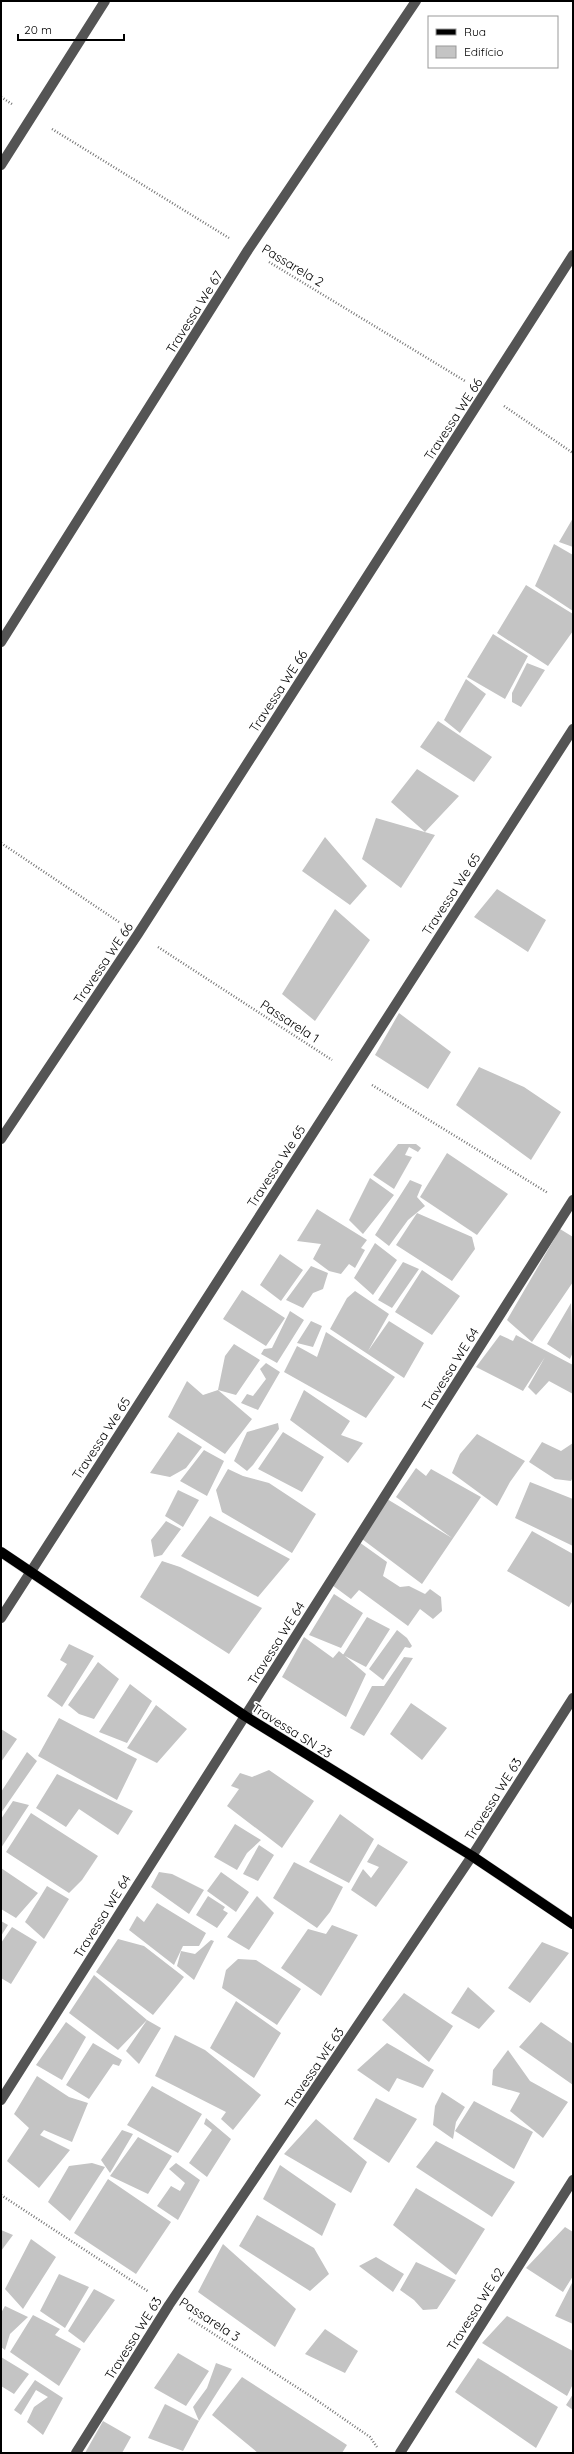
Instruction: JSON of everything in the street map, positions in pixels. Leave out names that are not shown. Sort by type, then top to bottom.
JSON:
[{"type":"main road","name":"Travessa SN 23","points":[[1,1552],[245,1716],[472,1856],[573,1924]]},
{"type":"street","points":[[1,165],[33,117],[105,1]]},
{"type":"street","name":"Travessa We 67","points":[[1,642],[248,250],[416,1]]},
{"type":"street","name":"Travessa WE 66","points":[[1,1139],[138,934],[573,255]]},
{"type":"street","name":"Travessa We 65","points":[[1,1618],[573,729]]},
{"type":"street","name":"Travessa WE 64","points":[[1,2100],[571,1203]]},
{"type":"street","name":"Travessa WE 63","points":[[76,2453],[169,2305],[472,1856],[573,1698]]},
{"type":"street","name":"Travessa WE 62","points":[[400,2453],[573,2180]]},
{"type":"path","name":"Passarela 2","points":[[1,97],[248,250],[485,393],[573,453]]},
{"type":"path","name":"Passarela 1","points":[[1,843],[138,934],[352,1072],[571,1203]]},
{"type":"path","name":"Passarela 3","points":[[1,2195],[364,2432],[370,2437],[382,2453]]},
{"type":"building","points":[[573,518],[573,547],[559,542]]},
{"type":"building","points":[[554,544],[573,555],[573,611],[535,586]]},
{"type":"building","points":[[526,585],[573,614],[573,631],[548,666],[497,633]]},
{"type":"building","points":[[493,634],[528,656],[505,699],[467,677]]},
{"type":"building","points":[[527,663],[545,670],[521,707],[512,702],[512,693]]},
{"type":"building","points":[[466,679],[486,694],[460,733],[444,720]]},
{"type":"building","points":[[438,721],[492,757],[474,782],[420,747]]},
{"type":"building","points":[[417,769],[459,796],[425,832],[391,802]]},
{"type":"building","points":[[376,818],[435,835],[401,888],[362,859]]},
{"type":"building","points":[[325,837],[367,886],[350,905],[302,871]]},
{"type":"building","points":[[497,889],[546,920],[528,952],[474,917]]},
{"type":"building","points":[[335,909],[370,940],[315,1021],[282,994]]},
{"type":"building","points":[[399,1013],[451,1052],[428,1089],[375,1055]]},
{"type":"building","points":[[479,1067],[524,1087],[561,1112],[531,1160],[456,1105]]},
{"type":"building","points":[[398,1144],[416,1144],[421,1148],[418,1152],[409,1147],[405,1155],[412,1157],[394,1189],[373,1175]]},
{"type":"building","points":[[447,1153],[508,1194],[477,1235],[420,1197]]},
{"type":"building","points":[[370,1178],[394,1195],[363,1234],[349,1220]]},
{"type":"building","points":[[410,1180],[422,1185],[417,1197],[425,1206],[408,1220],[389,1246],[375,1235]]},
{"type":"building","points":[[317,1209],[367,1240],[361,1248],[365,1250],[355,1268],[349,1264],[341,1274],[329,1271],[313,1259],[321,1244],[297,1241]]},
{"type":"building","points":[[417,1213],[472,1237],[475,1249],[452,1281],[396,1245]]},
{"type":"building","points":[[560,1229],[573,1237],[573,1282],[532,1342],[507,1320]]},
{"type":"building","points":[[375,1243],[397,1260],[373,1295],[354,1278]]},
{"type":"building","points":[[280,1254],[303,1270],[281,1301],[260,1285]]},
{"type":"building","points":[[403,1262],[419,1269],[392,1308],[378,1300]]},
{"type":"building","points":[[311,1266],[328,1273],[323,1289],[313,1293],[303,1308],[286,1300]]},
{"type":"building","points":[[422,1270],[460,1296],[432,1335],[395,1312]]},
{"type":"building","points":[[242,1290],[285,1318],[266,1346],[223,1319]]},
{"type":"building","points":[[355,1291],[389,1314],[368,1351],[389,1321],[424,1343],[404,1378],[330,1329],[347,1298]]},
{"type":"building","points":[[571,1303],[573,1352],[570,1359],[547,1344]]},
{"type":"building","points":[[290,1311],[304,1320],[277,1363],[261,1354],[264,1349],[272,1348]]},
{"type":"building","points":[[311,1321],[322,1326],[313,1347],[297,1343]]},
{"type":"building","points":[[326,1332],[395,1377],[366,1418],[284,1372],[297,1346],[317,1357]]},
{"type":"building","points":[[500,1335],[513,1341],[516,1335],[573,1365],[573,1394],[549,1381],[536,1395],[528,1387],[545,1357],[523,1391],[476,1367]]},
{"type":"building","points":[[234,1344],[260,1360],[236,1395],[218,1390],[225,1356]]},
{"type":"building","points":[[266,1363],[280,1372],[258,1410],[241,1403],[247,1394],[253,1396],[266,1379],[260,1369]]},
{"type":"building","points":[[187,1381],[203,1395],[218,1390],[252,1419],[225,1454],[168,1417]]},
{"type":"building","points":[[304,1390],[350,1421],[341,1435],[363,1443],[348,1463],[290,1420]]},
{"type":"building","points":[[278,1423],[279,1429],[247,1471],[234,1461],[247,1432]]},
{"type":"building","points":[[178,1432],[202,1447],[186,1468],[170,1477],[150,1473]]},
{"type":"building","points":[[283,1432],[324,1457],[302,1492],[258,1469]]},
{"type":"building","points":[[477,1434],[525,1461],[510,1482],[497,1506],[452,1473],[460,1454]]},
{"type":"building","points":[[542,1442],[561,1451],[573,1443],[573,1477],[571,1481],[555,1479],[529,1462]]},
{"type":"building","points":[[204,1450],[224,1461],[207,1496],[180,1481]]},
{"type":"building","points":[[416,1468],[426,1476],[431,1469],[481,1497],[422,1584],[362,1539],[387,1499],[452,1538],[396,1497]]},
{"type":"building","points":[[228,1469],[243,1476],[269,1483],[316,1514],[292,1553],[222,1512],[216,1490]]},
{"type":"building","points":[[530,1482],[573,1499],[573,1546],[515,1518]]},
{"type":"building","points":[[178,1490],[199,1500],[183,1527],[165,1516]]},
{"type":"building","points":[[210,1516],[290,1559],[258,1597],[181,1556]]},
{"type":"building","points":[[166,1521],[181,1529],[162,1555],[154,1557],[151,1540]]},
{"type":"building","points":[[532,1531],[573,1554],[573,1600],[569,1607],[507,1571]]},
{"type":"building","points":[[359,1542],[387,1562],[383,1576],[400,1587],[409,1586],[425,1594],[430,1589],[441,1597],[442,1611],[433,1619],[420,1609],[408,1626],[359,1590],[351,1599],[332,1585]]},
{"type":"building","points":[[162,1561],[180,1567],[262,1608],[229,1654],[140,1597]]},
{"type":"building","points":[[334,1594],[363,1613],[341,1648],[309,1635]]},
{"type":"building","points":[[367,1617],[390,1629],[366,1667],[343,1655]]},
{"type":"building","points":[[397,1630],[407,1638],[412,1646],[410,1648],[405,1647],[383,1680],[369,1669]]},
{"type":"building","points":[[304,1637],[333,1658],[339,1651],[366,1674],[346,1717],[282,1677]]},
{"type":"building","points":[[69,1644],[94,1656],[62,1707],[47,1696],[67,1664],[60,1660]]},
{"type":"building","points":[[404,1657],[413,1658],[364,1736],[350,1728],[372,1686],[384,1686]]},
{"type":"building","points":[[98,1662],[119,1679],[94,1719],[79,1714],[68,1705]]},
{"type":"building","points":[[130,1684],[152,1701],[127,1743],[99,1732]]},
{"type":"building","points":[[411,1703],[447,1728],[422,1760],[390,1734]]},
{"type":"building","points":[[156,1705],[187,1729],[157,1763],[127,1748]]},
{"type":"building","points":[[59,1718],[137,1759],[117,1800],[38,1756]]},
{"type":"building","points":[[1,1729],[17,1739],[1,1762]]},
{"type":"building","points":[[27,1752],[37,1761],[1,1813],[1,1792]]},
{"type":"building","points":[[269,1770],[314,1801],[282,1848],[227,1806],[239,1789],[231,1786],[240,1773],[252,1777]]},
{"type":"building","points":[[57,1774],[133,1811],[118,1835],[79,1809],[66,1827],[36,1808]]},
{"type":"building","points":[[13,1801],[29,1805],[1,1848],[1,1819]]},
{"type":"building","points":[[31,1813],[98,1856],[82,1880],[69,1893],[6,1852]]},
{"type":"building","points":[[340,1814],[374,1839],[349,1883],[309,1862]]},
{"type":"building","points":[[235,1824],[261,1840],[247,1853],[237,1870],[214,1857]]},
{"type":"building","points":[[378,1844],[408,1862],[376,1907],[351,1890],[363,1869],[371,1878],[379,1867],[367,1862]]},
{"type":"building","points":[[259,1845],[274,1855],[258,1881],[243,1874]]},
{"type":"building","points":[[294,1862],[343,1887],[330,1912],[317,1928],[273,1898]]},
{"type":"building","points":[[1,1868],[38,1893],[16,1918],[1,1909]]},
{"type":"building","points":[[159,1872],[172,1874],[204,1890],[189,1914],[151,1887]]},
{"type":"building","points":[[221,1872],[249,1892],[236,1912],[207,1891]]},
{"type":"building","points":[[47,1886],[69,1899],[44,1939],[25,1922]]},
{"type":"building","points":[[208,1896],[225,1907],[223,1910],[228,1913],[217,1928],[196,1915]]},
{"type":"building","points":[[257,1896],[274,1913],[249,1950],[227,1937]]},
{"type":"building","points":[[157,1903],[206,1933],[199,1946],[183,1946],[174,1965],[129,1930],[137,1916],[144,1922]]},
{"type":"building","points":[[1,1921],[8,1925],[1,1936]]},
{"type":"building","points":[[332,1925],[358,1935],[321,1996],[281,1968],[308,1929],[326,1934]]},
{"type":"building","points":[[12,1927],[37,1942],[11,1984],[1,1978],[1,1943]]},
{"type":"building","points":[[118,1939],[144,1946],[184,1977],[153,2015],[96,1972]]},
{"type":"building","points":[[211,1940],[214,1941],[194,1980],[177,1966],[181,1951],[195,1954]]},
{"type":"building","points":[[542,1942],[569,1953],[530,2003],[508,1988]]},
{"type":"building","points":[[238,1959],[256,1960],[301,1989],[277,2025],[222,1988],[226,1970]]},
{"type":"building","points":[[94,1975],[147,2020],[118,2050],[69,2013]]},
{"type":"building","points":[[468,1987],[495,2011],[479,2029],[451,2013]]},
{"type":"building","points":[[404,1993],[453,2026],[429,2062],[382,2020]]},
{"type":"building","points":[[236,2001],[281,2033],[254,2078],[210,2048]]},
{"type":"building","points":[[147,2020],[161,2028],[139,2064],[126,2051]]},
{"type":"building","points":[[66,2022],[86,2037],[62,2080],[36,2065]]},
{"type":"building","points":[[541,2022],[573,2044],[573,2085],[519,2047]]},
{"type":"building","points":[[175,2035],[205,2050],[261,2095],[233,2130],[221,2119],[226,2112],[155,2076]]},
{"type":"building","points":[[93,2043],[122,2060],[119,2066],[113,2064],[89,2099],[66,2085]]},
{"type":"building","points":[[387,2043],[434,2070],[423,2088],[397,2078],[389,2092],[357,2070]]},
{"type":"building","points":[[508,2050],[530,2081],[568,2102],[543,2138],[510,2111],[520,2093],[492,2085],[493,2070]]},
{"type":"building","points":[[37,2076],[69,2097],[88,2103],[72,2142],[44,2130],[40,2135],[70,2150],[39,2188],[7,2161],[29,2128],[14,2114]]},
{"type":"building","points":[[152,2086],[202,2114],[178,2153],[127,2125]]},
{"type":"building","points":[[442,2092],[465,2107],[456,2122],[453,2139],[433,2125],[435,2106]]},
{"type":"building","points":[[376,2098],[417,2119],[389,2163],[353,2139]]},
{"type":"building","points":[[474,2101],[533,2132],[514,2169],[455,2131]]},
{"type":"building","points":[[206,2118],[231,2139],[207,2177],[189,2163],[212,2130],[204,2124]]},
{"type":"building","points":[[316,2119],[367,2162],[351,2193],[284,2154]]},
{"type":"building","points":[[122,2130],[133,2134],[110,2173],[101,2160]]},
{"type":"building","points":[[138,2137],[172,2156],[148,2194],[110,2176]]},
{"type":"building","points":[[436,2141],[515,2182],[492,2217],[416,2167]]},
{"type":"building","points":[[92,2163],[105,2167],[70,2221],[48,2202],[69,2166]]},
{"type":"building","points":[[176,2163],[200,2180],[178,2220],[157,2206],[171,2186],[180,2191],[185,2183],[169,2169]]},
{"type":"building","points":[[280,2165],[336,2204],[322,2236],[263,2199]]},
{"type":"building","points":[[108,2179],[171,2222],[136,2274],[74,2233]]},
{"type":"building","points":[[416,2188],[485,2229],[456,2275],[393,2225]]},
{"type":"building","points":[[257,2215],[314,2248],[329,2274],[310,2291],[239,2246]]},
{"type":"building","points":[[565,2227],[573,2232],[573,2276],[563,2292],[526,2268]]},
{"type":"building","points":[[1,2230],[13,2235],[1,2251]]},
{"type":"building","points":[[31,2239],[56,2257],[23,2309],[5,2289]]},
{"type":"building","points":[[223,2244],[296,2309],[275,2347],[198,2292]]},
{"type":"building","points":[[376,2257],[404,2274],[393,2292],[359,2266]]},
{"type":"building","points":[[416,2262],[456,2280],[437,2309],[423,2310],[414,2300],[400,2290]]},
{"type":"building","points":[[59,2274],[89,2287],[65,2328],[40,2311]]},
{"type":"building","points":[[573,2281],[573,2324],[555,2316]]},
{"type":"building","points":[[94,2289],[115,2300],[84,2343],[68,2331]]},
{"type":"building","points":[[5,2306],[28,2317],[10,2334],[5,2350],[1,2347],[1,2313]]},
{"type":"building","points":[[33,2315],[60,2329],[55,2335],[81,2349],[59,2386],[10,2352]]},
{"type":"building","points":[[507,2316],[573,2351],[573,2384],[567,2396],[482,2343]]},
{"type":"building","points":[[325,2329],[358,2351],[345,2373],[305,2354]]},
{"type":"building","points":[[178,2353],[209,2371],[186,2406],[154,2388]]},
{"type":"building","points":[[1,2357],[29,2374],[14,2394],[1,2386]]},
{"type":"building","points":[[478,2358],[558,2407],[536,2448],[455,2392]]},
{"type":"building","points":[[216,2363],[232,2369],[199,2421],[193,2407],[207,2388]]},
{"type":"building","points":[[242,2377],[347,2445],[342,2453],[258,2453],[212,2415]]},
{"type":"building","points":[[35,2380],[63,2398],[43,2435],[27,2422],[34,2407],[48,2397],[36,2390],[21,2415],[14,2410]]},
{"type":"building","points":[[573,2394],[573,2410],[566,2405]]},
{"type":"building","points":[[165,2404],[199,2421],[183,2451],[148,2438]]},
{"type":"building","points":[[103,2421],[131,2437],[122,2453],[85,2453]]}]
